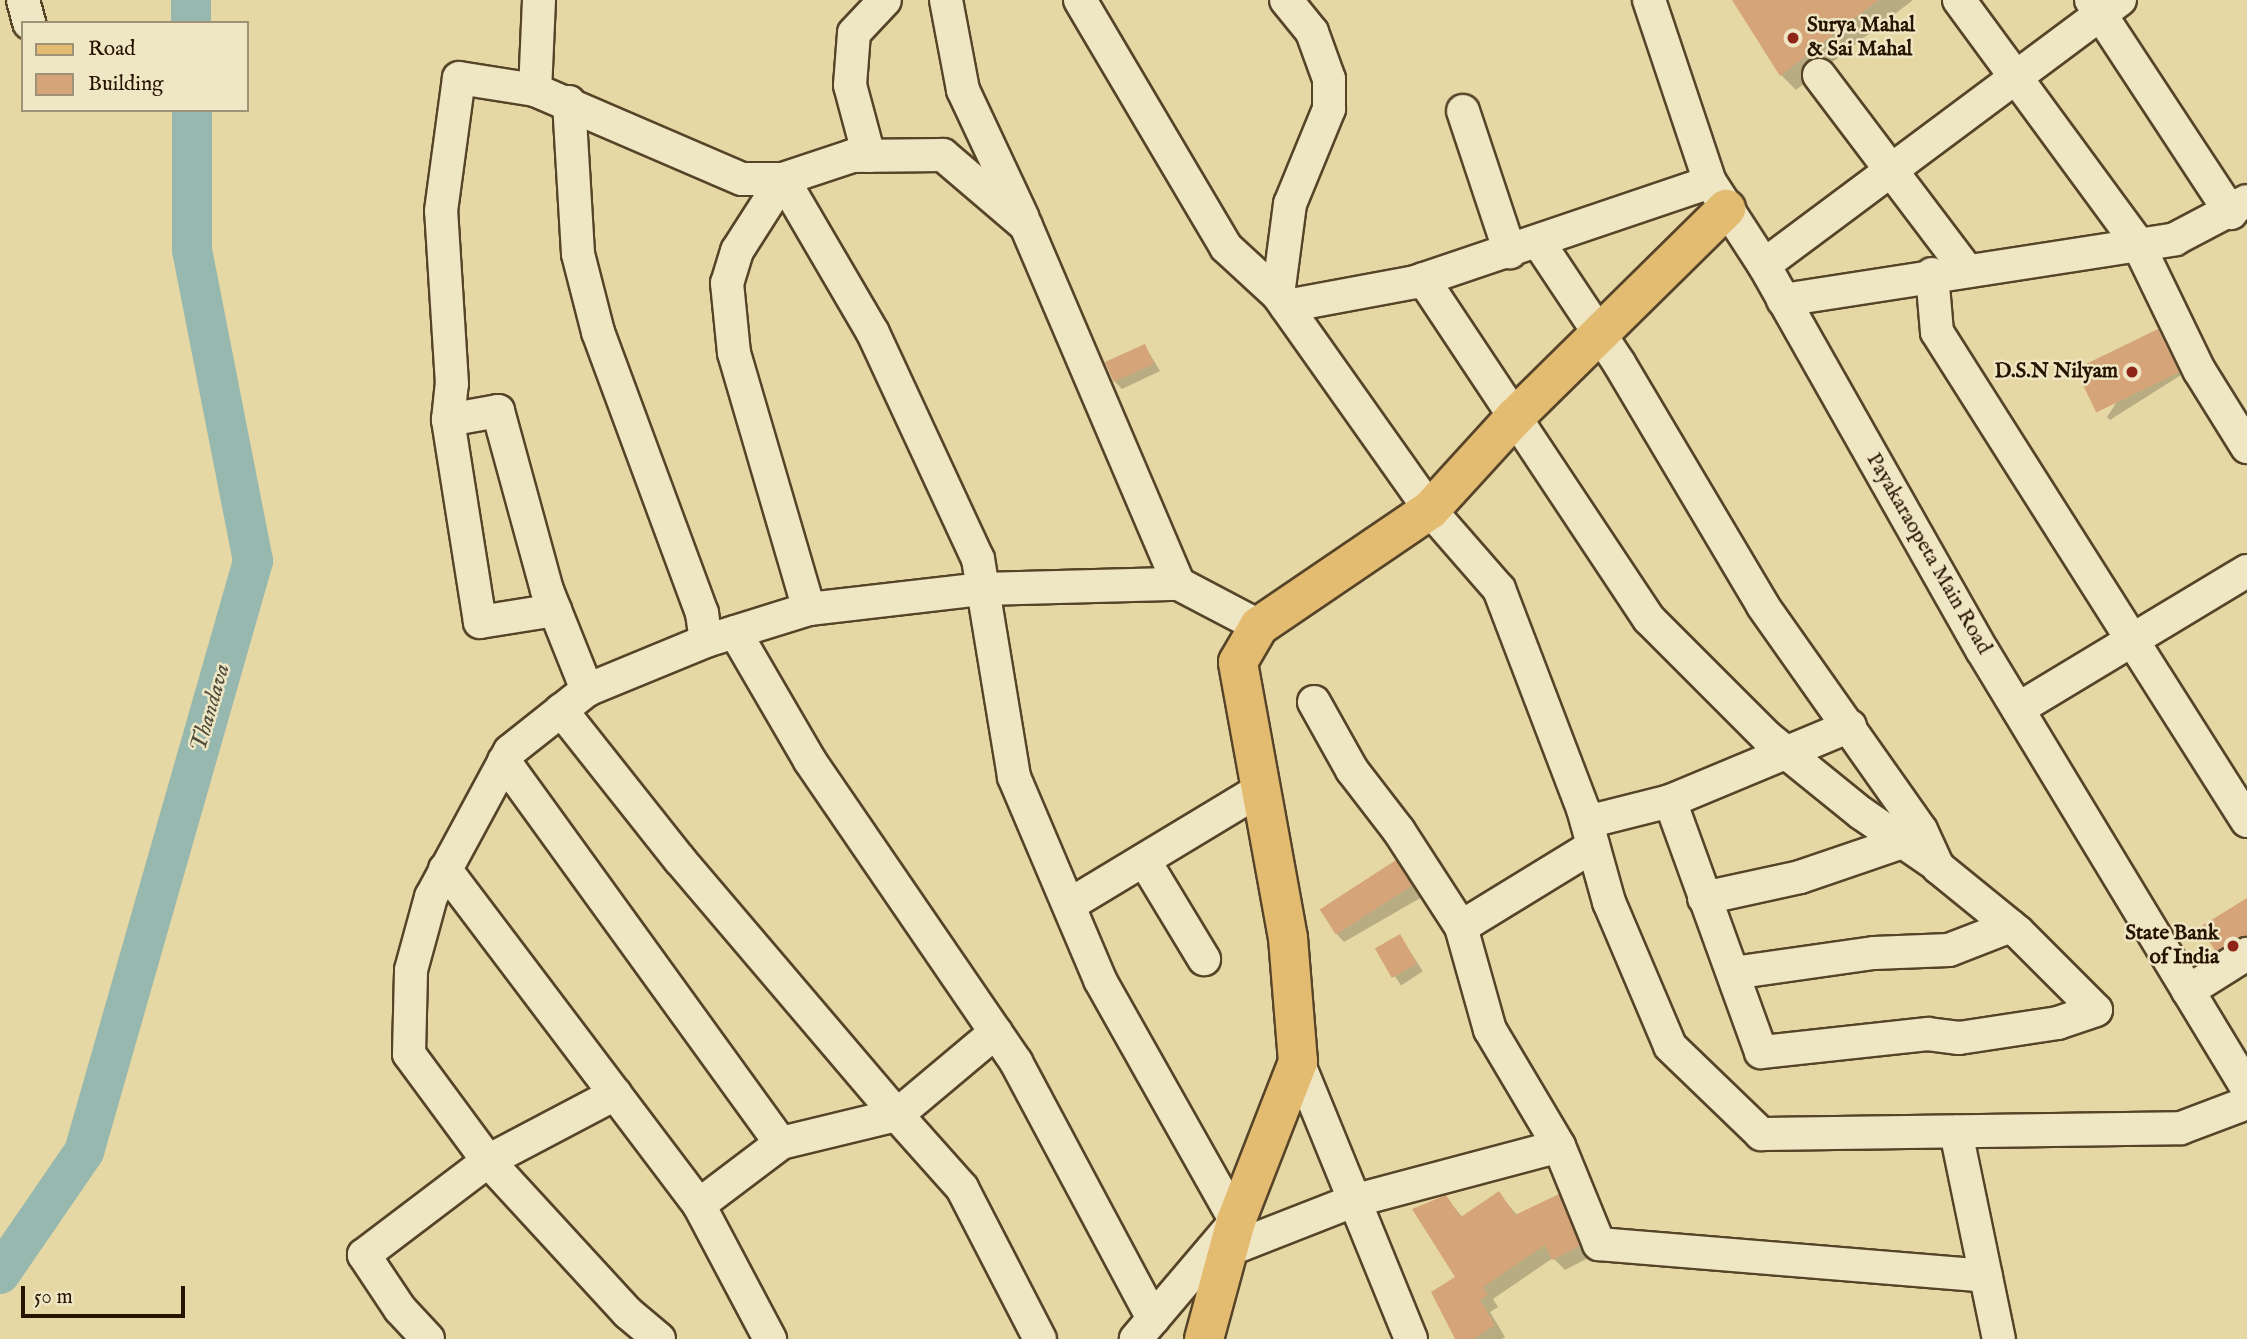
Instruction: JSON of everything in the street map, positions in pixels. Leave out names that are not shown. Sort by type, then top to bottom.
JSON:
[{"type":"main road","points":[[1204,1339],[1232,1235],[1298,1062],[1288,938],[1238,662],[1259,626],[1430,510],[1514,418],[1598,334],[1718,196]]},
{"type":"street","points":[[23,0],[28,21]]},
{"type":"street","points":[[535,90],[539,0]]},
{"type":"street","points":[[869,156],[850,85],[854,33],[885,0]]},
{"type":"street","points":[[946,0],[963,90],[1026,226],[1179,584]]},
{"type":"street","points":[[1080,0],[1226,247],[1282,301],[1430,510],[1499,589],[1590,834],[1609,902],[1670,1046],[1761,1134],[2181,1128],[2247,1103]]},
{"type":"street","points":[[1282,301],[1290,204],[1329,109],[1329,79],[1312,32],[1286,0]]},
{"type":"street","name":"Payakaraopeta Main Road","points":[[1649,0],[1718,196],[1765,265],[2018,709],[2247,1088]]},
{"type":"street","points":[[1959,0],[2138,244],[2199,370],[2247,447]]},
{"type":"street","points":[[1765,265],[2015,78],[2104,5],[2239,207],[2175,239],[1965,268],[1783,300]]},
{"type":"street","points":[[1819,75],[1965,268]]},
{"type":"street","points":[[555,610],[480,622],[448,420],[452,384],[440,211],[459,78],[535,90],[569,102],[743,179],[783,179],[852,156],[943,155],[1026,226]]},
{"type":"street","points":[[569,102],[581,267],[598,332],[702,613],[810,761],[996,1032],[1072,1162],[1144,1329],[1232,1235],[1559,1146]]},
{"type":"street","points":[[1463,111],[1524,247],[1598,334],[1763,606],[1921,830],[1938,867]]},
{"type":"street","points":[[783,179],[873,333],[978,559],[1014,777],[1100,980],[1232,1235]]},
{"type":"street","points":[[783,179],[737,251],[727,283],[734,353],[809,609]]},
{"type":"street","points":[[1282,301],[1423,279],[1524,247],[1718,196]]},
{"type":"street","points":[[1932,274],[1937,332],[2247,821]]},
{"type":"street","points":[[1423,279],[1649,619],[1786,753],[1938,867],[2011,926],[2096,1010],[2058,1023],[1959,1038],[1928,1034],[1761,1052],[1670,801]]},
{"type":"street","points":[[448,420],[498,411],[555,610],[586,690]]},
{"type":"street","points":[[2018,709],[2247,571]]},
{"type":"street","points":[[659,1339],[628,1313],[488,1161],[410,1054],[411,970],[431,897],[504,761],[586,690],[720,637],[809,609],[983,589],[1179,584],[1259,626]]},
{"type":"street","points":[[1314,702],[1352,770],[1399,831],[1461,927],[1490,1030],[1559,1146],[1599,1244],[1986,1276]]},
{"type":"street","points":[[561,710],[680,860],[962,1188],[1040,1339]]},
{"type":"street","points":[[1461,927],[1590,834],[1850,726]]},
{"type":"street","points":[[504,761],[781,1143]]},
{"type":"street","points":[[1069,905],[1261,789]]},
{"type":"street","points":[[1704,898],[1800,877],[1902,842]]},
{"type":"street","points":[[1144,860],[1204,959]]},
{"type":"street","points":[[445,870],[699,1205],[770,1339]]},
{"type":"street","points":[[1733,973],[1874,953],[1949,950],[2011,926]]},
{"type":"street","points":[[2188,991],[2247,954]]},
{"type":"street","points":[[699,1205],[781,1143],[897,1115],[996,1032]]},
{"type":"street","points":[[1298,1062],[1411,1339]]},
{"type":"street","points":[[428,1339],[400,1309],[364,1255],[488,1161],[615,1094]]},
{"type":"street","points":[[1956,1132],[1999,1339]]},
{"type":"building","name":"Surya Mahal & Sai Mahal","points":[[1732,0],[1878,0],[1780,76]]},
{"type":"building","name":"D.S.N Nilyam","points":[[2158,329],[2179,372],[2096,412],[2075,369]]},
{"type":"building","points":[[1145,344],[1154,364],[1114,382],[1105,362]]},
{"type":"building","points":[[1396,860],[1412,885],[1336,935],[1320,910]]},
{"type":"building","points":[[2247,898],[2247,936],[2216,952],[2200,927]]},
{"type":"building","points":[[1400,934],[1417,963],[1392,978],[1375,948]]},
{"type":"building","points":[[1499,1191],[1515,1215],[1559,1194],[1580,1246],[1552,1260],[1545,1245],[1483,1287],[1488,1295],[1480,1300],[1495,1325],[1473,1339],[1455,1339],[1431,1292],[1455,1277],[1412,1209],[1446,1195],[1461,1217]]},
{"type":"waterway","name":"Thandava","points":[[191,0],[191,21]]},
{"type":"waterway","name":"Thandava","points":[[0,1274],[84,1152],[253,561],[192,250],[192,112]]},
{"type":"place","name":"Surya Mahal & Sai Mahal","points":[[1793,38]]},
{"type":"place","name":"D.S.N Nilyam","points":[[2132,372]]},
{"type":"place","name":"State Bank of India","points":[[2233,946]]}]
